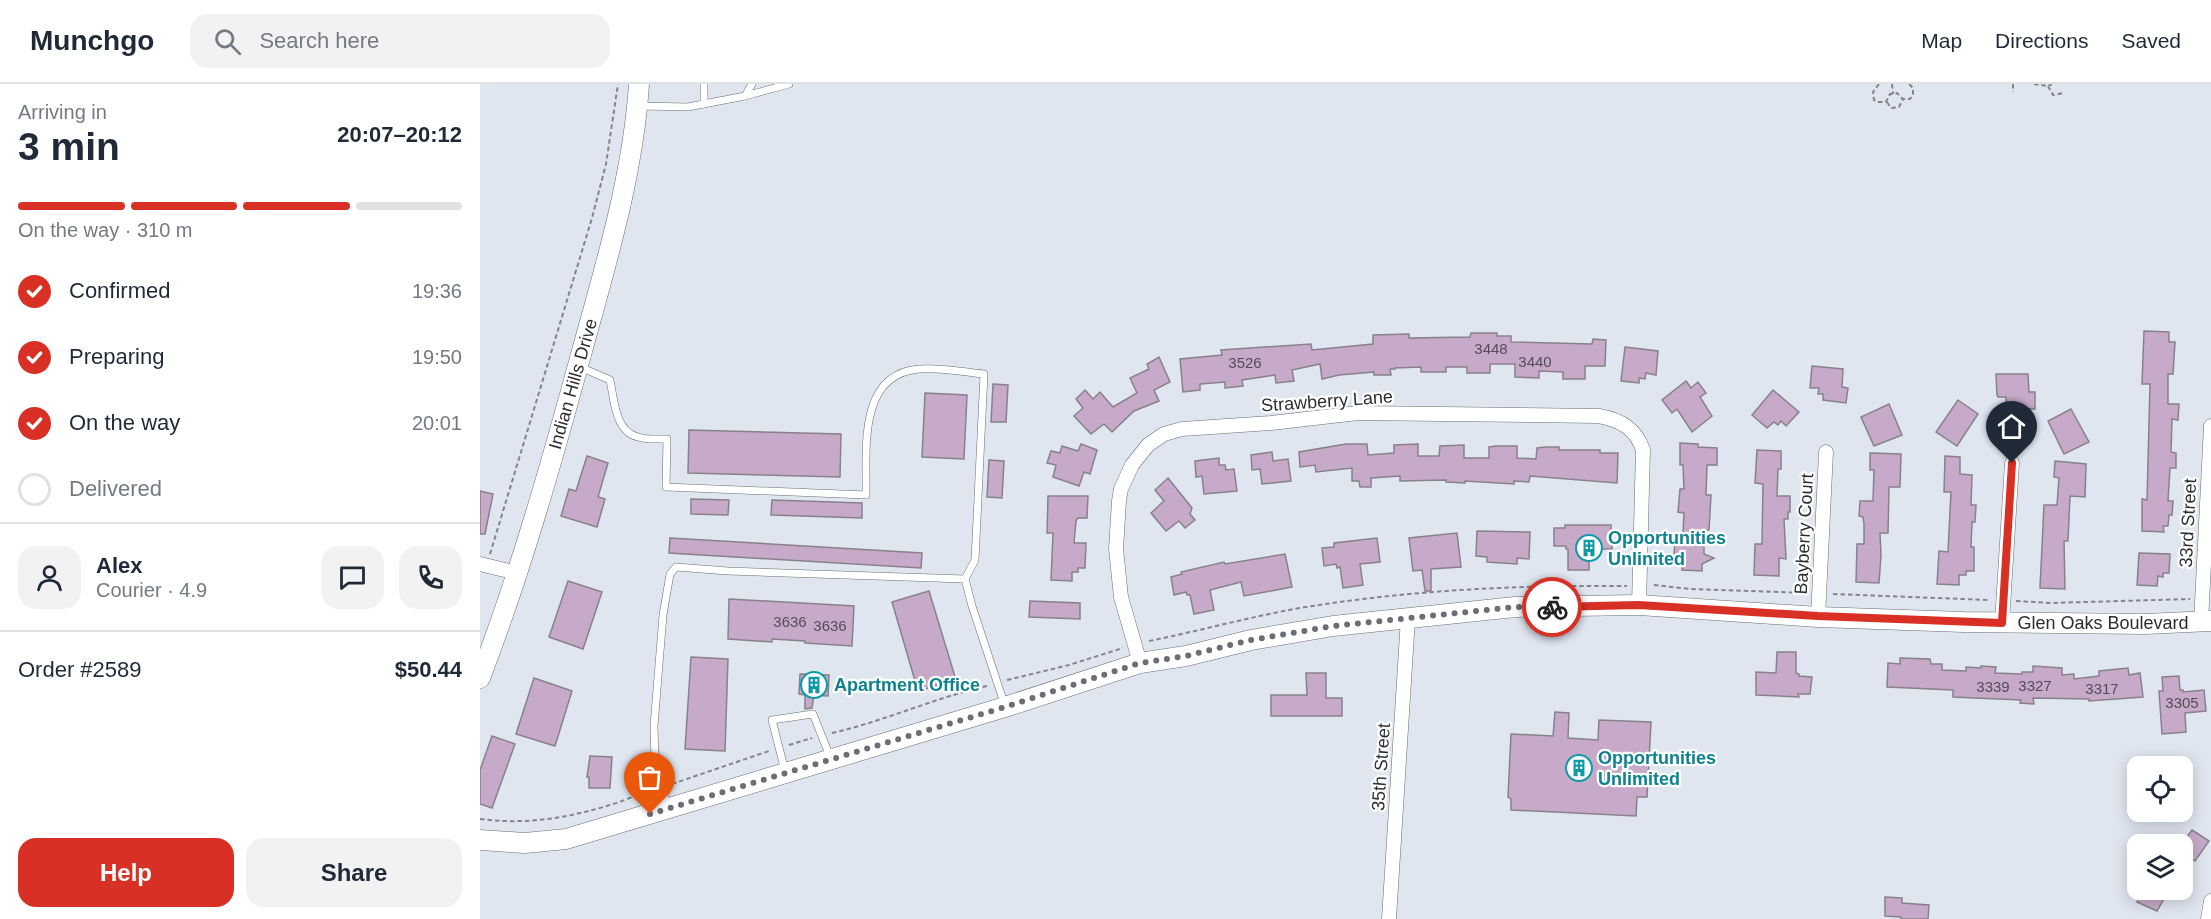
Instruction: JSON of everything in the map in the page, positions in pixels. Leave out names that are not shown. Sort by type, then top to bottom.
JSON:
[{"type":"main road","name":"Indian Hills Drive","points":[[480,678],[534,523],[610,248],[629,165],[639,84]]},
{"type":"main road","name":"Glen Oaks Boulevard","points":[[480,840],[525,843],[566,839],[1005,707],[1140,663],[1333,626],[1515,607],[1639,605],[1818,616],[2002,623],[2206,622]]},
{"type":"street","name":"Strawberry Lane","points":[[1140,663],[1121,597],[1116,549],[1119,501],[1126,474],[1148,445],[1164,434],[1182,429],[1271,423],[1358,413],[1612,418],[1628,426],[1638,436],[1643,450],[1639,605]]},
{"type":"street","name":"33rd Street","points":[[2206,622],[2211,426]]},
{"type":"street","name":"Bayberry Court","points":[[1818,616],[1826,452]]},
{"type":"street","points":[[2002,623],[2012,463]]},
{"type":"street","points":[[483,565],[518,573]]},
{"type":"street","name":"35th Street","points":[[1389,919],[1408,618]]},
{"type":"street","points":[[2208,919],[2211,900]]},
{"type":"lane","points":[[704,84],[704,104]]},
{"type":"lane","points":[[745,96],[752,84]]},
{"type":"lane","points":[[638,106],[688,107],[745,96],[789,84]]},
{"type":"lane","points":[[578,366],[610,380],[619,418],[627,432],[638,437],[667,440],[666,487],[866,495],[868,420],[874,400],[888,381],[908,371],[920,369],[984,374],[975,560],[965,579],[1005,707]]},
{"type":"lane","points":[[667,808],[655,762],[654,726],[663,615],[670,574],[676,567],[728,571],[965,579]]},
{"type":"lane","points":[[786,774],[772,720],[813,714],[832,760]]},
{"type":"path","points":[[483,565],[592,218],[606,164],[618,84]]},
{"type":"path","points":[[1879,84],[1873,92],[1874,99],[1878,102],[1886,102],[1892,108],[1899,107],[1903,99]]},
{"type":"path","points":[[1892,84],[1893,94]]},
{"type":"path","points":[[1886,102],[1890,94],[1897,93],[1903,99],[1910,99],[1913,95],[1913,88],[1909,84]]},
{"type":"path","points":[[2013,84],[2013,92]]},
{"type":"path","points":[[2034,84],[2048,86],[2052,84]]},
{"type":"path","points":[[2048,86],[2053,95],[2064,93]]},
{"type":"path","points":[[480,819],[534,822],[614,804]]},
{"type":"building","points":[[2144,331],[2169,332],[2169,342],[2175,342],[2173,374],[2168,374],[2168,404],[2179,404],[2178,420],[2172,419],[2171,452],[2176,453],[2176,468],[2170,468],[2168,501],[2173,501],[2172,515],[2169,515],[2168,526],[2163,526],[2164,532],[2142,531],[2142,499],[2147,500],[2150,384],[2142,384]]},
{"type":"building","points":[[1471,333],[1497,333],[1497,336],[1511,336],[1511,342],[1592,344],[1593,339],[1606,340],[1605,366],[1585,366],[1585,379],[1563,379],[1563,372],[1539,371],[1539,378],[1515,377],[1515,364],[1490,364],[1490,373],[1467,373],[1467,367],[1446,367],[1446,372],[1421,372],[1421,367],[1390,369],[1391,375],[1374,375],[1374,372],[1322,379],[1320,364],[1292,370],[1294,381],[1276,383],[1275,375],[1242,380],[1243,386],[1225,388],[1225,382],[1200,384],[1200,390],[1183,392],[1180,359],[1222,355],[1221,350],[1311,344],[1312,350],[1373,344],[1373,335],[1409,334],[1409,338],[1470,337]]},
{"type":"building","points":[[1625,347],[1658,351],[1656,375],[1646,373],[1645,379],[1639,378],[1639,383],[1621,381]]},
{"type":"building","points":[[1159,357],[1170,382],[1154,390],[1159,401],[1134,411],[1112,432],[1104,424],[1091,434],[1074,416],[1083,408],[1076,399],[1085,390],[1093,399],[1100,392],[1113,407],[1137,393],[1130,378],[1149,369],[1147,364]]},
{"type":"building","points":[[1812,366],[1843,369],[1842,387],[1848,388],[1846,403],[1823,400],[1823,394],[1818,394],[1819,388],[1810,388]]},
{"type":"building","points":[[1996,374],[2028,374],[2029,392],[2035,392],[2035,409],[2010,408],[2006,397],[1997,395]]},
{"type":"building","points":[[1686,381],[1691,388],[1698,382],[1706,393],[1700,397],[1712,416],[1692,432],[1677,409],[1672,413],[1662,400]]},
{"type":"building","points":[[993,384],[1008,385],[1006,422],[991,422]]},
{"type":"building","points":[[1773,390],[1799,412],[1786,426],[1781,421],[1778,425],[1774,422],[1767,428],[1752,415]]},
{"type":"building","points":[[925,393],[967,395],[964,459],[922,457]]},
{"type":"building","points":[[1958,400],[1978,414],[1957,446],[1936,432]]},
{"type":"building","points":[[1889,404],[1902,435],[1874,446],[1861,417]]},
{"type":"building","points":[[2071,409],[2089,442],[2064,454],[2048,421]]},
{"type":"building","points":[[689,430],[841,434],[840,477],[688,473]]},
{"type":"building","points":[[1680,443],[1717,448],[1717,465],[1707,465],[1706,495],[1711,495],[1709,530],[1704,530],[1704,554],[1714,558],[1702,564],[1702,571],[1682,570],[1682,559],[1674,559],[1675,534],[1683,534],[1684,513],[1678,512],[1680,489],[1684,489],[1683,465],[1680,465]]},
{"type":"building","points":[[1081,444],[1097,450],[1090,474],[1084,472],[1079,486],[1053,477],[1056,465],[1047,463],[1051,451],[1060,453],[1062,446],[1078,451]]},
{"type":"building","points":[[1346,444],[1367,444],[1368,455],[1394,453],[1394,445],[1418,444],[1418,456],[1439,456],[1440,446],[1464,445],[1464,458],[1489,458],[1489,447],[1496,446],[1517,446],[1517,458],[1536,459],[1537,448],[1600,450],[1600,453],[1618,453],[1617,483],[1530,476],[1529,482],[1514,481],[1514,484],[1446,482],[1446,480],[1400,481],[1400,476],[1371,478],[1371,487],[1360,487],[1359,481],[1352,481],[1352,468],[1316,472],[1315,465],[1300,467],[1299,452]]},
{"type":"building","points":[[1757,450],[1781,451],[1777,496],[1790,496],[1790,512],[1788,512],[1788,519],[1784,519],[1786,559],[1779,558],[1779,576],[1754,575],[1755,544],[1762,544],[1763,484],[1755,483]]},
{"type":"building","points":[[1272,452],[1273,461],[1288,459],[1291,481],[1262,484],[1260,469],[1252,470],[1251,455]]},
{"type":"building","points":[[1870,453],[1901,454],[1900,487],[1889,487],[1888,533],[1880,533],[1879,583],[1856,582],[1857,544],[1864,544],[1863,517],[1859,516],[1860,501],[1873,501],[1874,470],[1870,470]]},
{"type":"building","points":[[587,456],[608,463],[598,497],[605,499],[597,527],[561,516],[569,489],[576,491]]},
{"type":"building","points":[[1945,456],[1960,457],[1960,474],[1972,475],[1971,505],[1976,505],[1975,522],[1972,522],[1971,547],[1974,547],[1974,571],[1966,571],[1966,575],[1959,575],[1959,585],[1937,584],[1939,551],[1948,552],[1951,492],[1944,492]]},
{"type":"building","points":[[1219,458],[1219,465],[1225,465],[1226,470],[1234,469],[1237,491],[1204,494],[1202,476],[1196,477],[1195,461]]},
{"type":"building","points":[[989,460],[1004,461],[1002,498],[987,497]]},
{"type":"building","points":[[2055,461],[2086,464],[2085,497],[2070,496],[2068,541],[2064,541],[2065,589],[2040,588],[2044,505],[2057,505],[2059,478],[2054,477]]},
{"type":"building","points":[[1168,478],[1192,508],[1190,514],[1195,520],[1185,528],[1179,521],[1166,531],[1151,513],[1164,501],[1155,490]]},
{"type":"building","points":[[480,491],[493,494],[485,534],[480,534]]},
{"type":"building","points":[[1048,496],[1088,496],[1087,518],[1078,518],[1076,521],[1074,543],[1086,543],[1085,568],[1078,568],[1078,572],[1072,572],[1072,581],[1051,580],[1053,533],[1047,533]]},
{"type":"building","points":[[691,499],[729,500],[728,515],[691,514]]},
{"type":"building","points":[[772,500],[862,503],[862,518],[771,515]]},
{"type":"building","name":"Opportunities Unlinited","points":[[1565,525],[1611,525],[1612,549],[1589,549],[1589,570],[1568,570],[1568,549],[1566,546],[1554,546],[1554,528],[1565,528]]},
{"type":"building","points":[[1477,531],[1530,532],[1529,559],[1517,558],[1517,564],[1487,562],[1487,557],[1476,556]]},
{"type":"building","points":[[1457,533],[1461,567],[1431,569],[1431,591],[1425,591],[1422,570],[1413,571],[1409,538]]},
{"type":"building","points":[[670,538],[922,553],[921,568],[669,553]]},
{"type":"building","points":[[1377,538],[1380,562],[1360,564],[1363,585],[1343,588],[1340,567],[1337,568],[1336,564],[1324,566],[1322,548],[1334,547],[1334,543]]},
{"type":"building","points":[[2139,553],[2170,554],[2169,573],[2163,573],[2163,577],[2158,576],[2157,586],[2137,585]]},
{"type":"building","points":[[1285,554],[1292,587],[1244,596],[1241,582],[1210,590],[1214,610],[1194,614],[1190,595],[1186,592],[1174,595],[1171,577],[1182,574],[1181,572],[1224,562],[1225,564]]},
{"type":"building","points":[[568,581],[602,592],[583,649],[549,637]]},
{"type":"building","points":[[929,591],[956,680],[918,691],[892,602]]},
{"type":"building","points":[[729,599],[854,606],[852,646],[772,639],[772,642],[728,639]]},
{"type":"building","points":[[1030,601],[1080,603],[1080,619],[1029,617]]},
{"type":"building","points":[[1777,652],[1796,652],[1796,673],[1799,676],[1812,677],[1810,694],[1798,694],[1799,697],[1756,695],[1756,672],[1776,673]]},
{"type":"building","points":[[691,657],[728,659],[725,751],[685,749]]},
{"type":"building","points":[[1900,658],[1930,659],[1931,664],[1942,664],[1942,670],[1966,671],[1966,667],[1981,668],[1981,666],[1996,667],[1995,673],[2022,674],[2022,672],[2033,672],[2033,666],[2062,668],[2062,675],[2074,674],[2074,679],[2099,676],[2099,671],[2128,668],[2129,675],[2140,673],[2143,697],[2089,701],[2089,699],[2033,698],[2034,704],[2020,703],[2021,700],[1953,697],[1953,690],[1887,687],[1888,663],[1900,664]]},
{"type":"building","points":[[1306,673],[1326,673],[1326,698],[1342,698],[1342,716],[1271,716],[1271,695],[1307,695]]},
{"type":"building","name":"Apartment Office","points":[[800,674],[829,675],[828,696],[814,695],[812,708],[805,709],[805,695],[799,694]]},
{"type":"building","points":[[2179,676],[2180,690],[2183,692],[2204,690],[2206,711],[2185,713],[2186,732],[2162,734],[2159,691],[2163,691],[2162,677]]},
{"type":"building","points":[[534,678],[572,691],[555,746],[516,734]]},
{"type":"building","name":"Opportunities Unlimited","points":[[1555,712],[1569,713],[1568,738],[1598,740],[1599,720],[1651,722],[1647,797],[1637,797],[1636,816],[1511,810],[1511,799],[1508,797],[1511,734],[1553,736]]},
{"type":"building","points":[[492,736],[515,744],[492,808],[480,804],[480,770]]},
{"type":"building","points":[[590,756],[612,757],[610,788],[589,788],[589,777],[587,777]]},
{"type":"building","points":[[2192,830],[2209,841],[2195,861],[2193,860],[2193,834],[2189,834]]},
{"type":"building","points":[[1885,897],[1902,898],[1902,903],[1929,905],[1928,919],[1901,919],[1901,917],[1885,916]]},
{"type":"building","points":[[2138,900],[2163,900],[2157,911],[2137,902]]},
{"type":"way so far","points":[[650,814],[1005,707],[1140,663],[1333,626],[1515,607],[1552,607]]},
{"type":"place","name":"Opportunities Unlinited","points":[[1589,548]]},
{"type":"place","name":"Apartment Office","points":[[814,685]]},
{"type":"place","name":"Opportunities Unlimited","points":[[1579,768]]},
{"type":"route","points":[[1552,607],[1639,605],[1818,616],[2002,623],[2012,463]]}]
